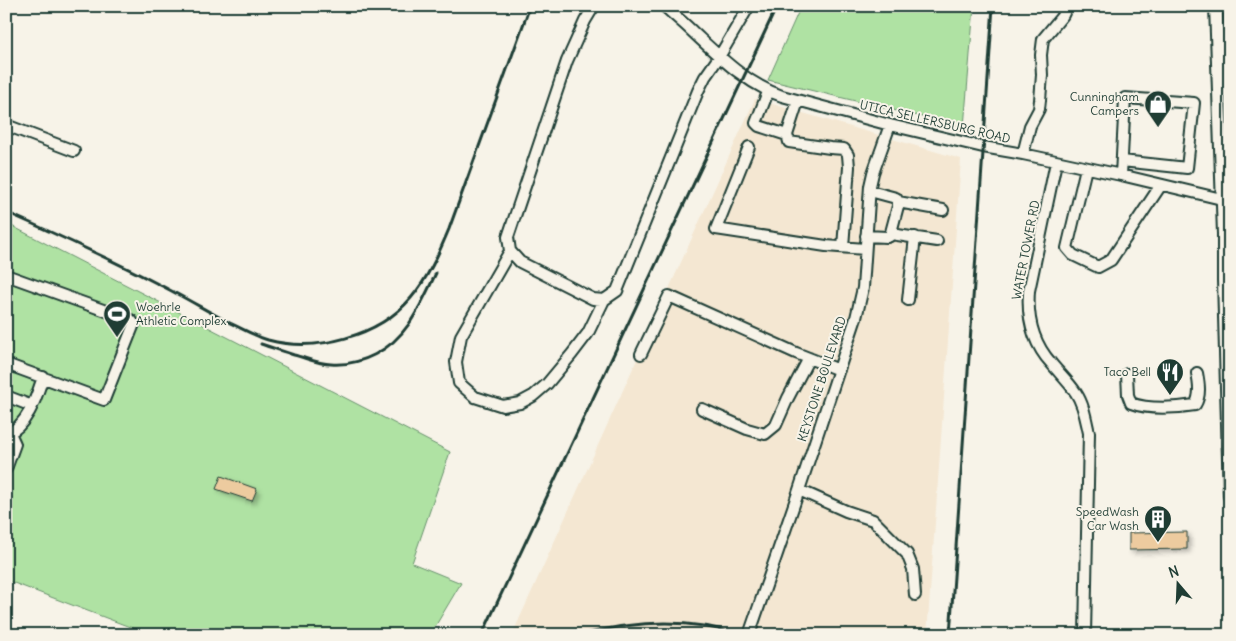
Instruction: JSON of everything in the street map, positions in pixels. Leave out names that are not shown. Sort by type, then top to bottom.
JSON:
[{"type":"main road","points":[[1216,6],[1227,200],[1230,496]]},
{"type":"street","points":[[594,6],[567,61],[508,236],[510,251],[520,262],[593,300],[604,300]]},
{"type":"street","name":"UTICA SELLERSBURG ROAD","points":[[664,6],[719,58],[768,92],[890,126],[1121,175],[1227,200]]},
{"type":"street","points":[[510,251],[461,336],[456,362],[459,383],[475,397],[503,406],[520,403],[533,396],[553,376],[588,333],[604,300],[617,291],[698,91],[749,6]]},
{"type":"street","points":[[1023,154],[1030,126],[1040,100],[1043,39],[1066,11],[1066,6]]},
{"type":"street","points":[[768,92],[756,123],[759,126],[787,135]]},
{"type":"street","points":[[1121,175],[1125,98],[1194,103],[1187,168],[1122,160]]},
{"type":"street","points":[[798,101],[787,135],[789,142],[844,149],[848,155],[849,167],[843,247]]},
{"type":"street","points":[[6,125],[74,151]]},
{"type":"street","name":"KEYSTONE BOULEVARD","points":[[749,635],[856,318],[863,288],[866,236],[873,173],[890,126]]},
{"type":"street","points":[[749,147],[716,230],[826,246],[866,249]]},
{"type":"street","name":"WATER TOWER RD","points":[[1056,162],[1029,291],[1028,306],[1031,330],[1049,361],[1077,394],[1085,413],[1089,433],[1085,635]]},
{"type":"street","points":[[1086,168],[1067,248],[1073,255],[1098,267],[1111,260],[1161,185]]},
{"type":"street","points":[[870,191],[896,198],[898,202],[943,210]]},
{"type":"street","points":[[891,234],[898,202]]},
{"type":"street","points":[[866,236],[887,237],[891,234],[937,241]]},
{"type":"street","points":[[908,300],[914,237]]},
{"type":"street","points":[[6,275],[131,320],[134,324],[104,400],[6,364]]},
{"type":"street","points":[[641,354],[669,296],[839,370]]},
{"type":"street","points":[[702,409],[747,429],[765,434],[776,425],[808,358]]},
{"type":"street","points":[[1127,374],[1128,395],[1131,403],[1140,406],[1184,407],[1195,405],[1199,398],[1197,373]]},
{"type":"street","points":[[7,464],[15,444],[8,434],[20,424],[32,406],[43,377]]},
{"type":"street","points":[[6,396],[32,406]]},
{"type":"street","points":[[799,490],[846,511],[873,520],[906,554],[913,569],[916,595]]},
{"type":"shaded area","points":[[755,99],[961,159],[927,635],[512,635]]},
{"type":"green space","points":[[801,6],[974,6],[964,127],[768,80]]},
{"type":"green space","name":"Woehrle Athletic Complex","points":[[6,223],[450,452],[412,563],[461,583],[430,635],[151,635],[6,580]]},
{"type":"building","points":[[221,476],[257,489],[252,501],[216,489]]},
{"type":"building","name":"SpeedWash Car Wash","points":[[1187,532],[1187,549],[1129,550],[1129,533]]},
{"type":"railway","points":[[6,212],[122,266],[230,323],[268,340],[306,344],[346,338],[364,331],[398,311],[411,298],[433,265],[449,229],[530,6]]},
{"type":"railway","points":[[482,635],[777,6]]},
{"type":"railway","points":[[950,635],[993,6]]},
{"type":"railway","points":[[261,344],[326,364],[343,364],[365,359],[385,349],[402,333],[417,312],[436,273]]},
{"type":"railway","points":[[581,635],[620,627],[660,623],[700,625],[739,635]]},
{"type":"place","name":"Cunningham Campers","points":[[1158,128]]},
{"type":"place","name":"Woehrle Athletic Complex","points":[[117,338]]},
{"type":"place","name":"Taco Bell","points":[[1170,396]]},
{"type":"place","name":"SpeedWash Car Wash","points":[[1158,543]]}]
